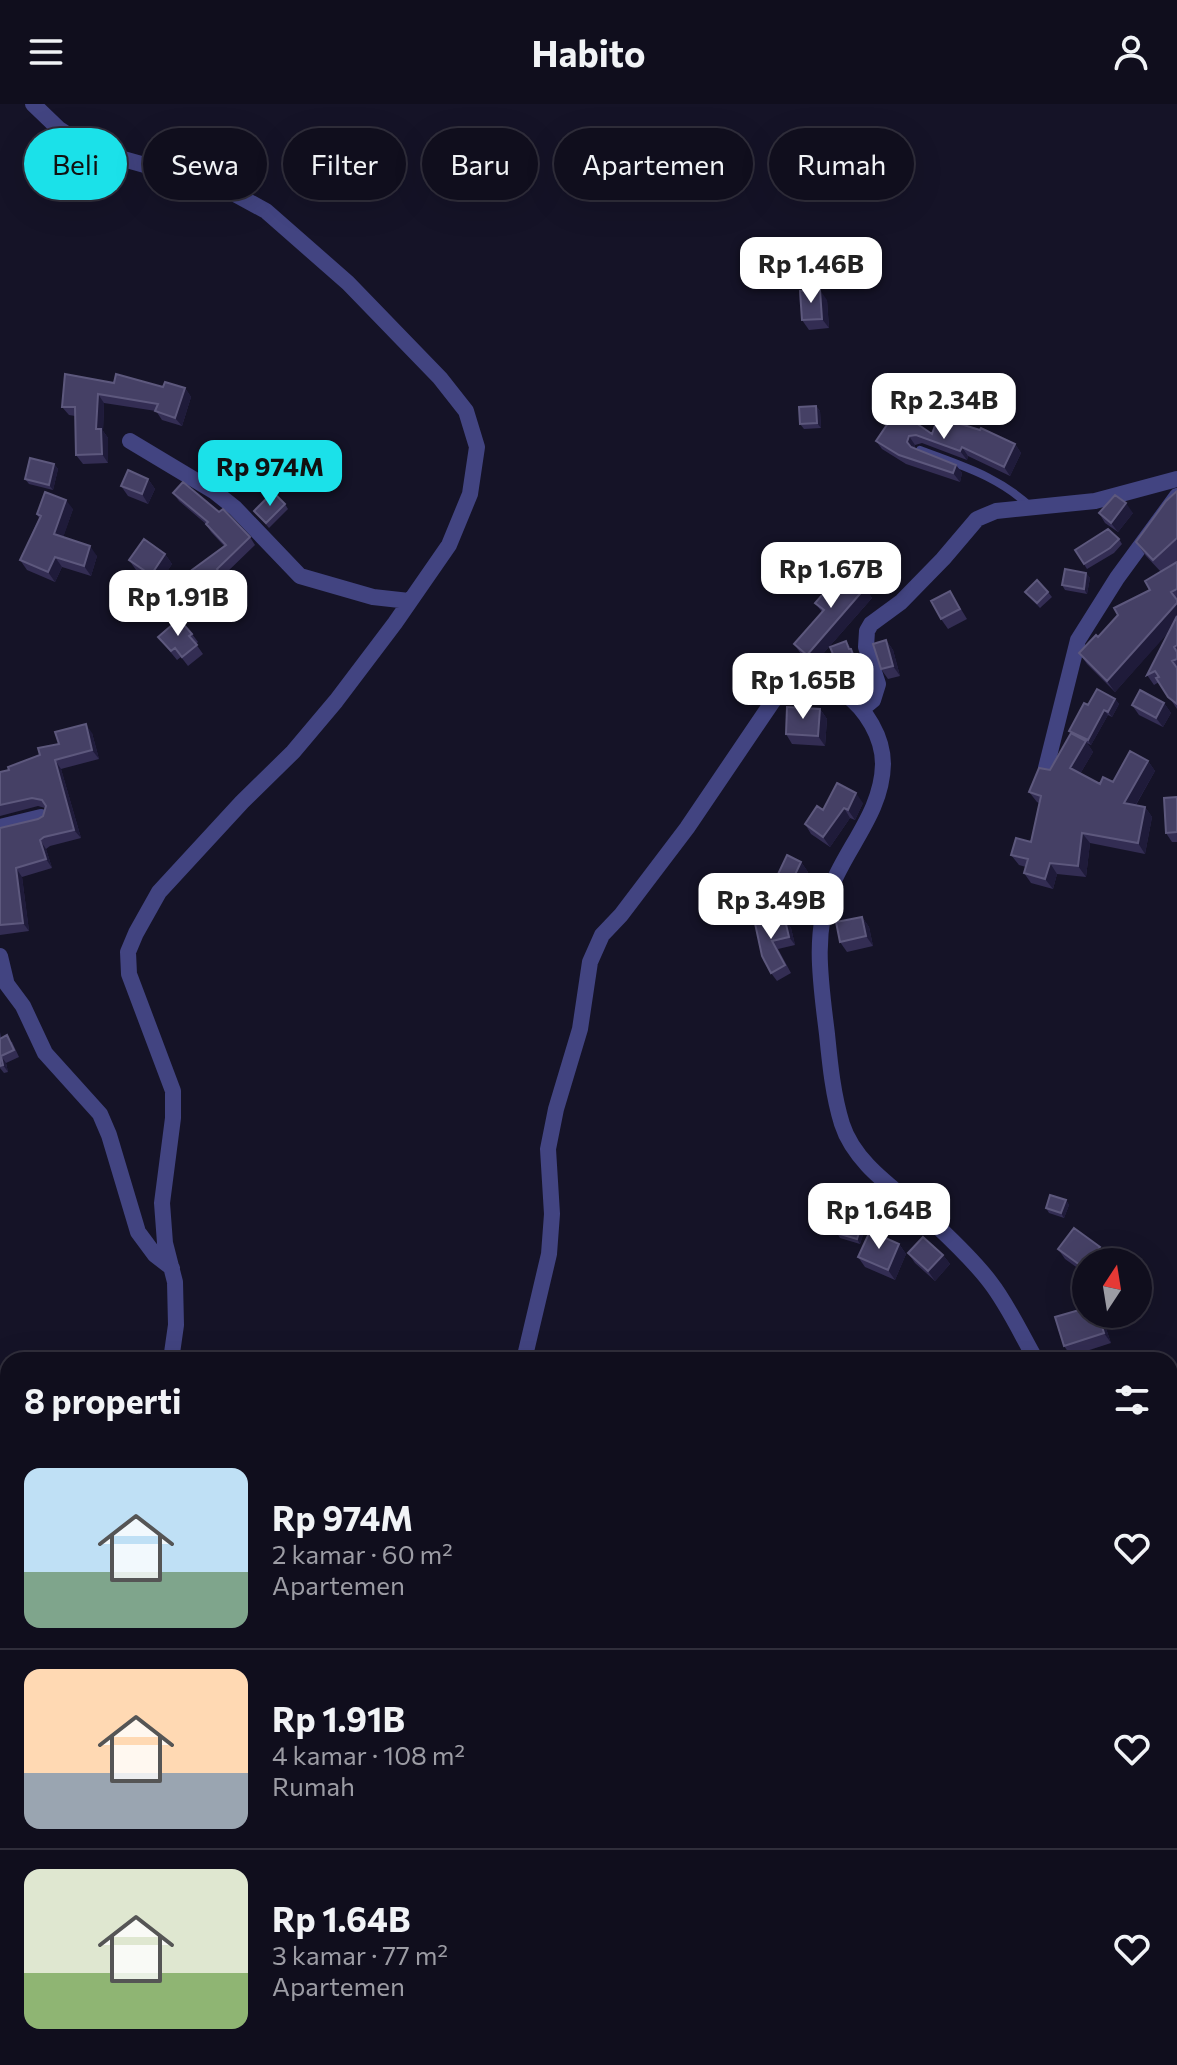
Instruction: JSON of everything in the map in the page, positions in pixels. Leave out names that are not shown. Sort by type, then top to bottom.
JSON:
[{"type":"street","points":[[33,104],[59,129],[91,150],[220,186],[266,211],[359,294],[430,367],[466,411],[477,447],[470,494],[449,545],[336,701],[293,752],[159,892],[128,952],[129,974],[173,1091],[173,1118],[162,1203],[165,1243],[175,1282],[176,1325],[172,1352]]},
{"type":"street","points":[[130,441],[215,492],[235,508],[300,576],[373,597],[409,601]]},
{"type":"street","points":[[862,709],[873,700],[878,684],[865,637],[871,624],[901,602],[977,519],[996,511],[1095,501],[1177,479]]},
{"type":"street","points":[[1046,768],[1078,640],[1117,578],[1177,496]]},
{"type":"street","points":[[526,1352],[549,1254],[552,1214],[548,1149],[556,1109],[580,1029],[590,962],[602,935],[621,915],[687,828],[764,713],[783,689],[799,682],[824,684],[851,699],[862,709],[881,748],[880,788],[873,810],[832,885],[821,921],[818,959],[832,1078],[843,1127],[864,1162],[936,1225],[990,1282],[1031,1352]]},
{"type":"street","points":[[0,827],[41,817]]},
{"type":"street","points":[[0,956],[3,978],[23,1006],[45,1053],[100,1114],[138,1232],[155,1255],[172,1268]]},
{"type":"lane","points":[[920,450],[1011,488],[1032,508]]},
{"type":"building","points":[[820,290],[822,319],[802,320],[800,291]]},
{"type":"building","points":[[65,374],[114,383],[116,374],[163,387],[165,382],[185,388],[175,418],[155,411],[158,404],[98,394],[96,429],[101,429],[102,454],[76,455],[75,407],[62,407]]},
{"type":"building","points":[[816,406],[817,423],[800,424],[799,407]]},
{"type":"building","points":[[897,410],[932,434],[938,417],[981,428],[1015,444],[1004,467],[962,447],[960,451],[916,435],[909,436],[907,442],[911,447],[956,465],[953,473],[899,455],[876,441]]},
{"type":"building","points":[[30,458],[54,464],[49,485],[25,479]]},
{"type":"building","points":[[128,470],[148,479],[142,494],[121,486]]},
{"type":"building","points":[[183,482],[219,512],[223,509],[250,537],[217,569],[234,591],[215,606],[192,570],[226,545],[206,524],[208,522],[173,493]]},
{"type":"building","points":[[1177,491],[1177,538],[1153,560],[1136,542]]},
{"type":"building","points":[[45,492],[66,500],[54,534],[90,546],[84,566],[55,557],[48,572],[20,560],[41,516],[37,514]]},
{"type":"building","points":[[273,492],[285,504],[266,523],[254,511]]},
{"type":"building","points":[[1115,495],[1126,503],[1111,523],[1099,513]]},
{"type":"building","points":[[1108,529],[1119,539],[1084,564],[1075,550]]},
{"type":"building","points":[[144,539],[165,554],[151,575],[129,560]]},
{"type":"building","points":[[1177,562],[1177,589],[1171,592],[1177,603],[1107,681],[1079,653],[1118,615],[1114,608],[1150,590],[1145,581]]},
{"type":"building","points":[[1065,569],[1086,573],[1084,589],[1062,585]]},
{"type":"building","points":[[844,570],[865,588],[807,655],[794,644],[824,610],[815,603]]},
{"type":"building","points":[[1037,580],[1048,592],[1037,603],[1025,592]]},
{"type":"building","points":[[950,591],[960,609],[941,619],[931,601]]},
{"type":"building","points":[[1177,616],[1177,645],[1174,647],[1177,659],[1172,661],[1177,668],[1177,704],[1168,697],[1155,671],[1147,675]]},
{"type":"building","points":[[179,619],[197,645],[182,657],[175,648],[171,651],[158,637]]},
{"type":"building","points":[[886,640],[893,666],[881,669],[873,644]]},
{"type":"building","points":[[846,641],[858,670],[845,675],[841,673],[830,647]]},
{"type":"building","points":[[1097,689],[1115,699],[1108,712],[1104,710],[1088,740],[1069,731],[1084,703],[1088,705]]},
{"type":"building","points":[[1140,690],[1164,703],[1156,718],[1132,705]]},
{"type":"building","points":[[787,707],[820,709],[818,736],[786,734]]},
{"type":"building","points":[[86,724],[92,750],[55,760],[74,830],[44,837],[40,840],[46,859],[16,868],[23,923],[0,925],[0,828],[38,819],[43,816],[46,806],[42,800],[32,798],[0,805],[0,772],[40,755],[38,748],[59,744],[55,732]]},
{"type":"building","points":[[1071,733],[1086,741],[1070,768],[1100,784],[1103,777],[1113,782],[1130,751],[1148,761],[1124,803],[1145,807],[1138,843],[1082,833],[1078,866],[1050,863],[1045,879],[1024,873],[1028,859],[1011,855],[1016,838],[1031,842],[1041,796],[1029,792],[1039,768],[1050,770]]},
{"type":"building","points":[[837,783],[856,793],[848,810],[844,808],[823,837],[805,824],[817,806],[823,810]]},
{"type":"building","points":[[1177,797],[1177,832],[1166,833],[1164,798]]},
{"type":"building","points":[[787,855],[801,862],[786,894],[772,887]]},
{"type":"building","points":[[757,912],[764,925],[785,920],[789,937],[772,941],[785,965],[771,973],[762,956],[753,914]]},
{"type":"building","points":[[862,917],[866,936],[840,942],[836,922]]},
{"type":"building","points":[[7,1035],[14,1050],[1,1056],[3,1065],[0,1066],[0,1039]]},
{"type":"building","points":[[1050,1195],[1066,1200],[1061,1213],[1046,1208]]},
{"type":"building","points":[[842,1218],[862,1224],[857,1239],[837,1233]]},
{"type":"building","points":[[1074,1228],[1100,1247],[1072,1248],[1072,1259],[1058,1249]]},
{"type":"building","points":[[870,1231],[899,1244],[888,1270],[858,1257]]},
{"type":"building","points":[[923,1237],[943,1255],[928,1271],[908,1253]]},
{"type":"building","points":[[1072,1312],[1072,1328],[1102,1328],[1104,1333],[1064,1346],[1055,1317]]}]
